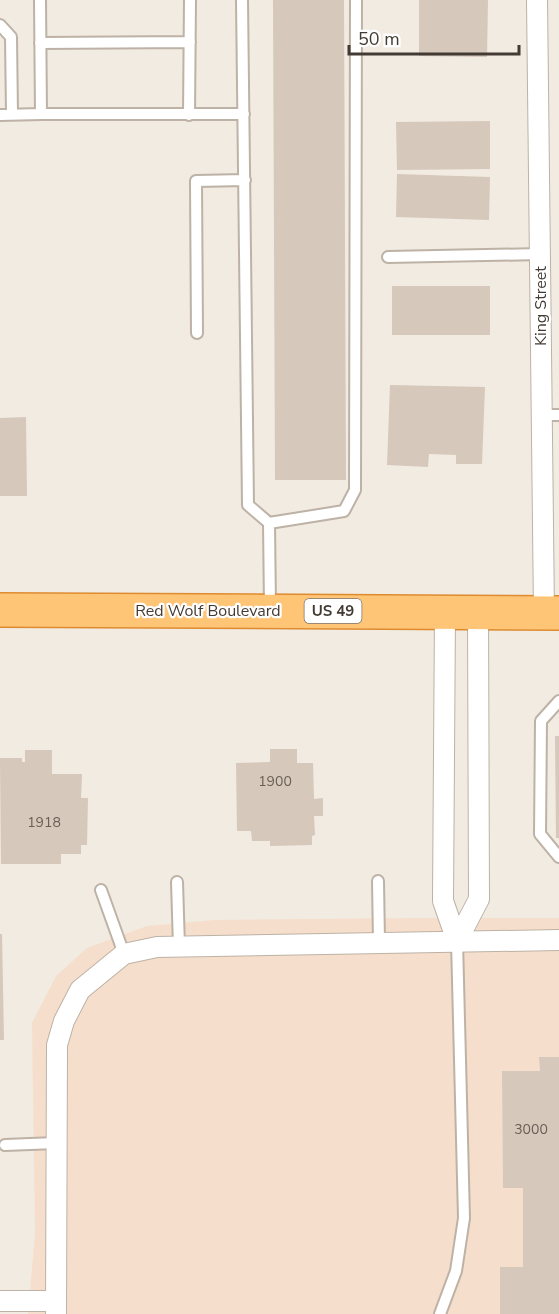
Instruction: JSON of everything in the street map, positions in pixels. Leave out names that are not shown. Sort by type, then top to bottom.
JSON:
[{"type":"highway","name":"Red Wolf Boulevard","points":[[0,610],[551,613]]},
{"type":"street","name":"King Street","points":[[537,0],[541,254],[550,415],[551,613]]},
{"type":"street","points":[[445,612],[442,901],[457,941]]},
{"type":"street","points":[[457,941],[479,898],[478,612]]},
{"type":"street","points":[[0,1301],[56,1307],[57,1045],[64,1021],[80,990],[124,954],[157,947],[559,940]]},
{"type":"lane","points":[[40,0],[41,114]]},
{"type":"lane","points":[[189,115],[190,0]]},
{"type":"lane","points":[[242,0],[248,505],[270,524],[270,611]]},
{"type":"lane","points":[[270,524],[344,511],[355,490],[356,0]]},
{"type":"lane","points":[[0,25],[11,37],[12,114]]},
{"type":"lane","points":[[40,43],[190,42]]},
{"type":"lane","points":[[0,115],[244,114]]},
{"type":"lane","points":[[197,333],[196,181],[245,180]]},
{"type":"lane","points":[[388,257],[541,254]]},
{"type":"lane","points":[[559,701],[541,721],[540,834],[559,857]]},
{"type":"lane","points":[[378,881],[379,942]]},
{"type":"lane","points":[[177,882],[179,947]]},
{"type":"lane","points":[[101,890],[124,954]]},
{"type":"lane","points":[[440,1314],[456,1271],[464,1218],[457,941]]},
{"type":"lane","points":[[5,1145],[56,1143]]},
{"type":"shaded area","points":[[559,918],[559,1314],[28,1314],[35,1233],[32,1023],[56,976],[87,948],[147,926],[214,920]]},
{"type":"building","points":[[273,0],[344,0],[346,480],[275,480]]},
{"type":"building","points":[[419,0],[488,0],[487,57],[419,56]]},
{"type":"building","points":[[490,121],[490,169],[397,170],[396,122]]},
{"type":"building","points":[[397,174],[490,177],[489,220],[396,217]]},
{"type":"building","points":[[392,286],[490,286],[490,335],[392,335]]},
{"type":"building","points":[[390,385],[485,387],[482,464],[456,464],[456,455],[429,454],[428,467],[387,465]]},
{"type":"building","points":[[26,417],[27,496],[0,496],[0,418]]},
{"type":"building","points":[[555,736],[559,736],[559,838],[556,838]]},
{"type":"building","points":[[270,749],[297,749],[297,763],[313,763],[314,799],[323,798],[323,816],[314,816],[315,835],[312,836],[312,845],[270,846],[270,841],[252,841],[251,831],[237,831],[236,763],[270,762]]},
{"type":"building","points":[[25,750],[52,750],[52,774],[82,774],[81,798],[88,798],[87,845],[81,845],[81,854],[61,854],[61,864],[1,864],[0,758],[22,758],[22,762],[25,762]]},
{"type":"building","points":[[0,934],[2,934],[4,1040],[0,1040]]},
{"type":"building","points":[[539,1057],[559,1057],[559,1314],[500,1314],[500,1267],[523,1267],[523,1188],[503,1188],[502,1071],[540,1071]]}]
